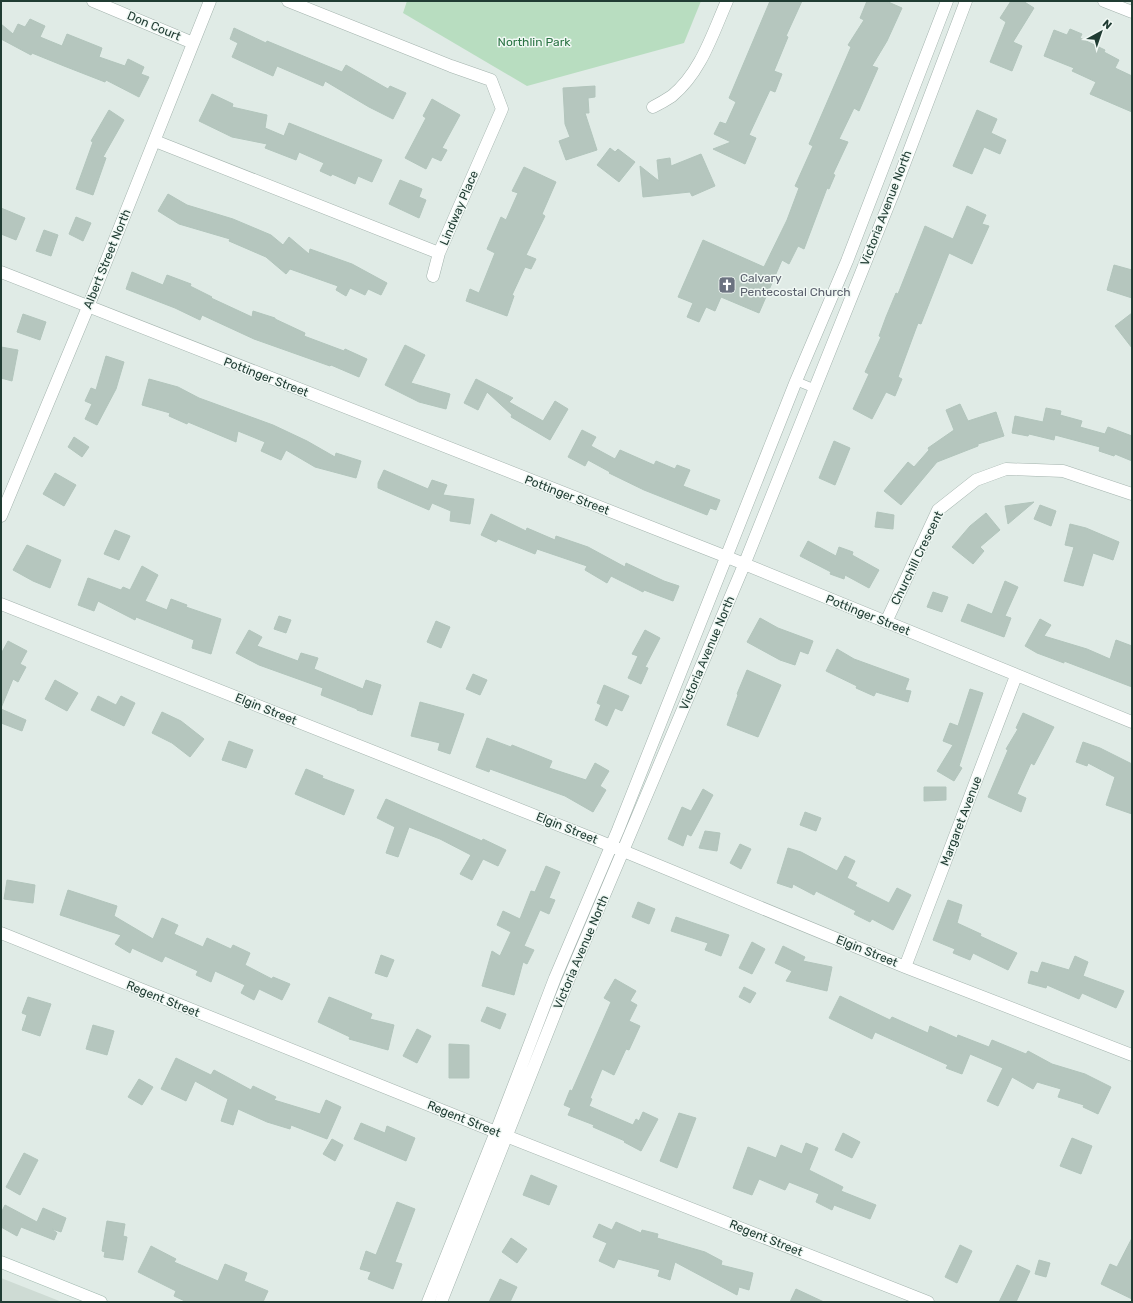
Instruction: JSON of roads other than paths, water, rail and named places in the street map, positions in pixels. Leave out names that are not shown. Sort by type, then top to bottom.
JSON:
[{"type":"street","name":"Don Court","points":[[93,1],[193,43]]},
{"type":"street","name":"Albert Street North","points":[[1,516],[88,307],[210,1]]},
{"type":"street","name":"Lindway Place","points":[[155,141],[439,253],[502,109],[491,80],[450,66],[288,1]]},
{"type":"street","points":[[653,107],[671,96],[690,76],[704,56],[726,1]]},
{"type":"street","name":"Victoria Avenue North","points":[[502,1134],[555,978],[611,846],[796,381],[847,262],[876,182],[947,1]]},
{"type":"street","name":"Victoria Avenue North","points":[[428,1302],[448,1267],[502,1134],[568,983],[744,565],[813,388],[894,190],[966,1]]},
{"type":"street","points":[[1104,1],[1132,12]]},
{"type":"street","points":[[876,182],[894,190]]},
{"type":"street","points":[[433,276],[439,253]]},
{"type":"street","name":"Pottinger Street","points":[[1,272],[727,557],[1132,722]]},
{"type":"street","name":"Churchill Crescent","points":[[886,622],[938,510],[976,480],[1006,470],[1063,471],[1132,494]]},
{"type":"street","name":"Elgin Street","points":[[1,604],[624,851],[906,967],[1132,1055]]},
{"type":"street","name":"Margaret Avenue","points":[[906,967],[1016,676]]},
{"type":"street","name":"Regent Street","points":[[1,933],[502,1134],[928,1302]]},
{"type":"street","points":[[555,978],[568,983]]},
{"type":"street","points":[[1,1262],[101,1302]]},
{"type":"street","name":"Victoria Avenue North","points":[[441,1302],[448,1267]]},
{"type":"lane","points":[[796,381],[813,388]]},
{"type":"place","name":"Calvary Pentecostal Church","points":[[727,285]]},
{"type":"park label","name":"Northlin Park","points":[[534,42]]}]
